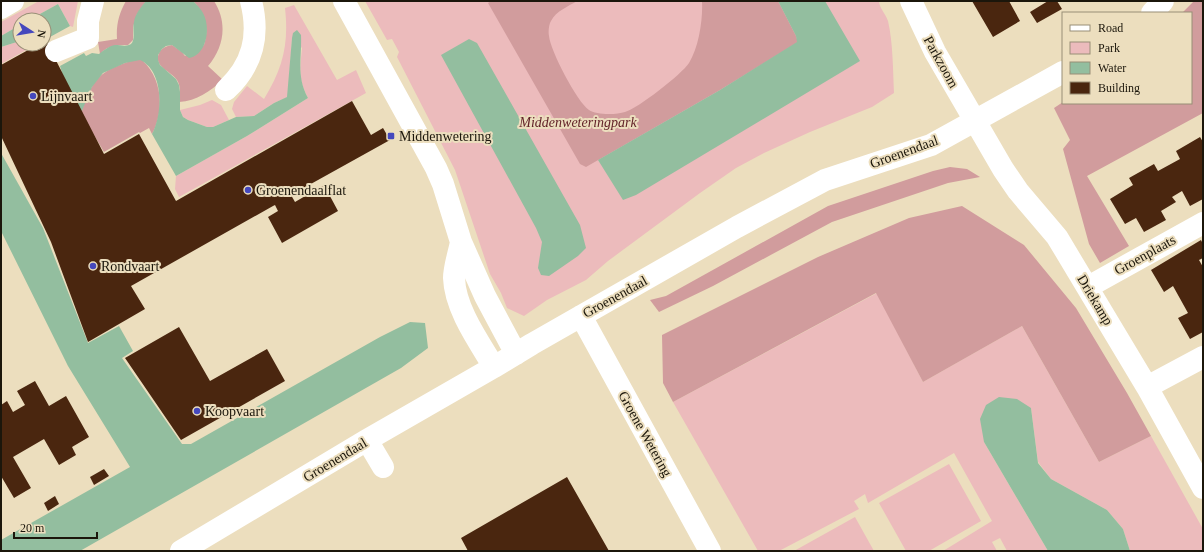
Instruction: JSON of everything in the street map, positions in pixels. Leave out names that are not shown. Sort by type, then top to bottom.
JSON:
[{"type":"street","points":[[1,8],[13,1]]},
{"type":"street","points":[[56,51],[88,38],[88,21],[93,1]]},
{"type":"street","points":[[226,90],[237,80],[250,56],[254,42],[254,14],[251,1]]},
{"type":"street","points":[[344,1],[436,168],[443,184],[461,242],[485,296],[516,354]]},
{"type":"street","name":"Parkzoom","points":[[911,1],[935,52],[975,120]]},
{"type":"street","points":[[1153,12],[1164,1]]},
{"type":"street","name":"Groenendaal","points":[[181,551],[367,440],[737,227],[826,180],[931,145],[1062,73]]},
{"type":"street","name":"Driekamp","points":[[975,120],[1018,191],[1057,237],[1088,287],[1148,387],[1203,488]]},
{"type":"street","name":"Groenplaats","points":[[1088,287],[1203,223]]},
{"type":"street","points":[[461,242],[454,277],[456,298],[494,367]]},
{"type":"street","name":"Groene Wetering","points":[[581,316],[710,551]]},
{"type":"street","points":[[1148,387],[1203,357]]},
{"type":"street","points":[[367,440],[383,467]]},
{"type":"green space","points":[[39,1],[78,1],[73,27],[70,26],[58,4],[44,12],[19,12]]},
{"type":"green space","points":[[126,1],[146,1],[137,14],[133,27],[133,40],[128,45],[116,45],[109,47],[100,54],[98,42],[117,39],[118,19]]},
{"type":"green space","points":[[193,1],[214,1],[218,9],[222,26],[221,43],[218,51],[208,66],[223,80],[208,92],[197,98],[179,102],[180,91],[178,82],[160,65],[158,58],[160,51],[168,46],[172,45],[185,56],[204,45],[206,27],[204,16]]},
{"type":"green space","name":"Middenweteringpark","points":[[365,1],[879,1],[880,6],[887,18],[890,29],[894,93],[872,107],[810,132],[764,153],[736,168],[608,261],[586,280],[547,300],[524,316],[507,308],[501,293],[490,274],[455,170],[397,57],[399,52],[392,39],[387,40]]},
{"type":"green space","points":[[491,1],[577,1],[553,17],[549,26],[549,36],[554,52],[571,87],[589,110],[601,114],[617,114],[639,105],[685,68],[689,63],[698,41],[702,16],[702,1],[778,1],[798,42],[720,90],[586,167],[580,164],[488,3]]},
{"type":"green space","points":[[1194,1],[1203,1],[1203,113],[1087,176],[1129,246],[1100,263],[1089,244],[1063,149],[1070,140],[1054,108],[1062,103],[1062,104],[1192,104],[1192,12],[1183,12]]},
{"type":"green space","points":[[294,5],[337,80],[356,70],[366,93],[179,197],[175,189],[176,176],[247,136],[308,98],[300,74],[302,48],[292,38],[288,97],[274,103],[254,116],[236,117],[232,109],[234,102],[247,86],[264,99],[271,88],[280,66],[285,44],[285,8]]},
{"type":"green space","points":[[12,16],[12,30],[1,36],[1,22]]},
{"type":"green space","points":[[12,44],[12,52],[23,52],[1,64],[1,47]]},
{"type":"green space","points":[[134,60],[142,60],[149,67],[154,76],[160,105],[156,125],[152,134],[149,128],[104,152],[81,113],[89,92],[105,72]]},
{"type":"green space","points":[[212,100],[221,105],[229,120],[213,127],[207,127],[183,117],[180,110]]},
{"type":"green space","points":[[950,167],[967,169],[980,177],[948,183],[832,222],[713,286],[659,312],[650,300],[666,296],[828,206],[933,171]]},
{"type":"green space","points":[[962,206],[1024,245],[1076,308],[1151,436],[1099,462],[1022,326],[923,382],[876,293],[673,402],[663,383],[662,335],[818,257],[909,218]]},
{"type":"green space","points":[[877,293],[923,382],[1022,326],[1099,462],[1151,436],[1203,529],[1203,551],[1130,551],[1123,529],[1107,510],[1051,479],[1038,462],[1031,408],[984,442],[1048,551],[1007,551],[1000,538],[992,542],[997,551],[943,551],[992,521],[954,453],[868,503],[865,494],[854,501],[859,509],[779,551],[758,551],[673,402]]},
{"type":"green space","points":[[949,464],[981,521],[929,551],[906,551],[879,503]]},
{"type":"green space","points":[[855,517],[874,551],[794,551]]},
{"type":"water","points":[[146,1],[193,1],[203,13],[207,26],[207,33],[206,40],[200,52],[189,58],[172,45],[166,46],[158,55],[160,65],[176,79],[179,85],[180,110],[183,117],[188,120],[207,127],[213,127],[236,117],[254,116],[274,103],[287,97],[292,38],[293,33],[297,30],[301,35],[300,67],[302,82],[308,98],[247,136],[176,176],[152,134],[158,115],[159,93],[154,73],[148,65],[140,60],[125,63],[103,73],[92,87],[81,113],[66,86],[60,66],[84,53],[86,56],[92,53],[99,54],[107,48],[115,45],[125,46],[131,44],[136,16]]},
{"type":"water","points":[[778,1],[825,1],[860,61],[636,195],[623,200],[598,160],[720,90],[797,42],[796,36]]},
{"type":"water","points":[[58,4],[70,26],[52,36],[52,12],[44,12]]},
{"type":"water","points":[[12,30],[12,44],[1,47],[1,36]]},
{"type":"water","points":[[469,39],[477,43],[580,225],[586,248],[578,256],[549,276],[541,275],[538,268],[542,242],[536,228],[441,55]]},
{"type":"water","points":[[1,153],[43,228],[88,343],[119,326],[133,351],[122,358],[182,444],[191,444],[380,337],[410,322],[425,323],[428,348],[401,368],[80,551],[1,551],[1,540],[130,467],[68,366],[1,231]]},
{"type":"water","points":[[999,397],[1017,399],[1031,408],[1038,463],[1051,479],[1107,510],[1123,529],[1130,551],[1048,551],[984,442],[980,419],[986,405]]},
{"type":"building","points":[[972,1],[1009,1],[1020,21],[993,37]]},
{"type":"building","points":[[1048,1],[1057,1],[1062,9],[1037,23],[1030,12]]},
{"type":"building","points":[[25,52],[52,52],[104,154],[139,134],[176,201],[352,101],[371,135],[383,128],[390,140],[291,195],[295,202],[324,185],[338,211],[282,243],[268,217],[278,211],[275,205],[273,206],[131,286],[145,309],[88,342],[51,242],[1,136],[1,65]]},
{"type":"building","points":[[1200,137],[1203,142],[1203,199],[1190,206],[1182,191],[1172,197],[1176,202],[1161,211],[1166,220],[1144,232],[1136,218],[1125,224],[1110,199],[1133,185],[1129,178],[1154,164],[1158,171],[1180,159],[1176,151]]},
{"type":"building","points":[[1201,240],[1203,244],[1203,258],[1199,260],[1203,267],[1203,332],[1190,339],[1178,318],[1188,313],[1173,286],[1164,292],[1151,270]]},
{"type":"building","name":"Koopvaart","points":[[179,327],[210,381],[267,349],[285,381],[181,440],[125,358]]},
{"type":"building","points":[[35,381],[49,406],[66,396],[89,437],[72,447],[76,455],[59,465],[44,439],[13,457],[31,488],[14,498],[1,476],[1,405],[7,401],[13,412],[25,405],[17,391]]},
{"type":"building","points":[[104,469],[109,476],[94,485],[90,477]]},
{"type":"building","points":[[567,477],[609,551],[468,551],[461,538]]},
{"type":"building","points":[[55,496],[59,504],[48,511],[44,503]]},
{"type":"place","name":"Lijnvaart","points":[[33,96]]},
{"type":"place","name":"Middenwetering","points":[[391,136]]},
{"type":"place","name":"Groenendaalflat","points":[[248,190]]},
{"type":"place","name":"Rondvaart","points":[[93,266]]},
{"type":"place","name":"Koopvaart","points":[[197,411]]}]
